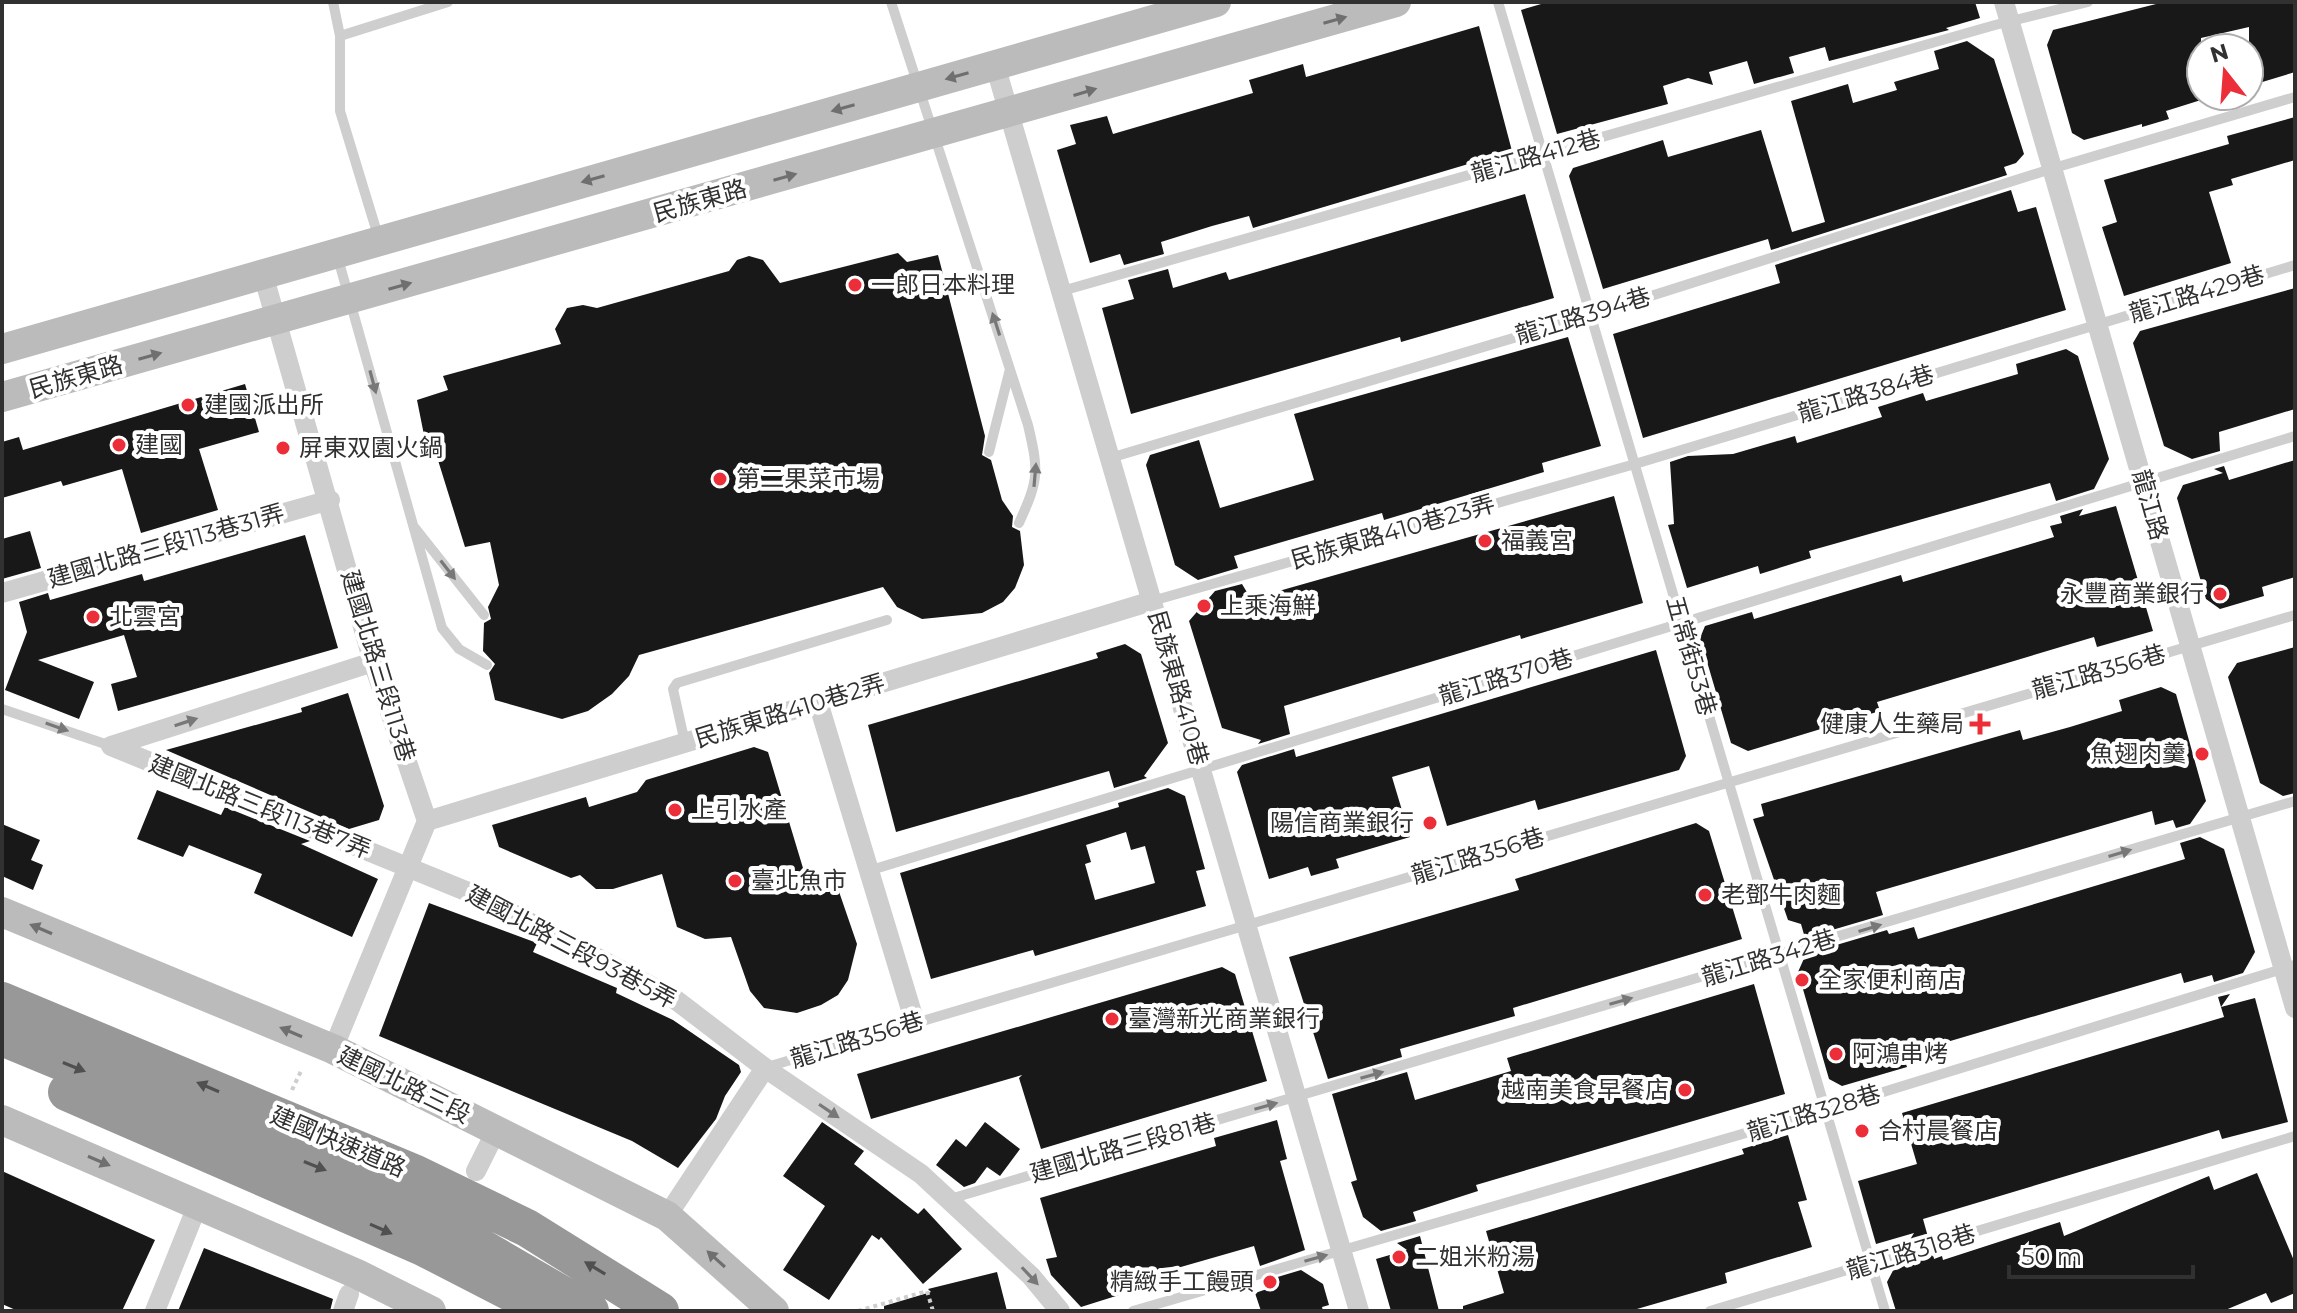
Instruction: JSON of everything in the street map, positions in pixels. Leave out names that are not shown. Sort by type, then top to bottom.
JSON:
[{"type":"highway","name":"建國快速道路","points":[[2,1001],[416,1174],[527,1228],[660,1311]]},
{"type":"highway","name":"建國快速道路","points":[[2,1037],[404,1203],[554,1287],[590,1311]]},
{"type":"highway","points":[[2,1063],[423,1247],[533,1304]]},
{"type":"street","name":"民族東路","points":[[2,349],[1216,2]]},
{"type":"street","name":"民族東路","points":[[2,397],[934,136],[1396,2]]},
{"type":"street","name":"龍江路","points":[[2007,12],[2240,817],[2289,967],[2295,1008]]},
{"type":"street","name":"民族東路410巷","points":[[995,65],[1359,1311]]},
{"type":"street","name":"建國北路三段113巷","points":[[263,274],[330,500],[373,662],[427,821]]},
{"type":"street","points":[[62,332],[75,377]]},
{"type":"street","name":"建國北路三段113巷31弄","points":[[2,593],[330,500]]},
{"type":"street","name":"民族東路410巷2弄","points":[[427,821],[1152,601]]},
{"type":"street","points":[[111,746],[373,662]]},
{"type":"street","points":[[818,702],[915,1023]]},
{"type":"street","name":"建國北路三段113巷7弄","points":[[111,746],[408,867]]},
{"type":"street","points":[[333,1049],[427,821]]},
{"type":"street","name":"建國北路三段93巷5弄","points":[[408,867],[483,898],[672,997],[765,1068],[921,1174],[1031,1276],[1060,1311]]},
{"type":"street","name":"建國北路三段","points":[[2,912],[333,1049],[667,1216],[774,1311]]},
{"type":"street","points":[[667,1216],[765,1068]]},
{"type":"street","points":[[2,1120],[357,1274],[431,1311]]},
{"type":"street","points":[[476,1171],[496,1131]]},
{"type":"street","points":[[155,1311],[198,1204]]},
{"type":"lane","points":[[333,2],[340,36],[340,111],[380,241]]},
{"type":"lane","points":[[340,36],[448,2]]},
{"type":"lane","points":[[891,2],[1028,425],[1038,469],[1034,491],[1019,523]]},
{"type":"lane","name":"五常街53巷","points":[[1498,2],[1885,1311]]},
{"type":"lane","name":"龍江路412巷","points":[[1062,291],[1543,154],[2007,12],[2088,2]]},
{"type":"lane","name":"龍江路394巷","points":[[1110,458],[1591,315],[2054,168],[2295,97]]},
{"type":"lane","points":[[337,253],[442,628],[459,649],[487,665]]},
{"type":"lane","name":"龍江路429巷","points":[[2098,324],[2295,265]]},
{"type":"lane","name":"龍江路384巷","points":[[1635,464],[2098,324]]},
{"type":"lane","points":[[989,452],[1011,367]]},
{"type":"lane","name":"龍江路370巷","points":[[868,871],[2295,436]]},
{"type":"lane","name":"民族東路410巷23弄","points":[[1152,601],[1635,464]]},
{"type":"lane","points":[[412,524],[484,615]]},
{"type":"lane","name":"龍江路356巷","points":[[765,1068],[2295,615]]},
{"type":"lane","points":[[685,743],[673,689],[677,683],[887,620]]},
{"type":"lane","points":[[2,709],[111,746]]},
{"type":"lane","name":"龍江路342巷","points":[[1297,1097],[2295,801]]},
{"type":"lane","name":"龍江路328巷","points":[[1133,1311],[1825,1110],[2289,967]]},
{"type":"lane","name":"建國北路三段81巷","points":[[950,1199],[1297,1097]]},
{"type":"lane","name":"龍江路318巷","points":[[1710,1311],[2295,1136]]},
{"type":"path","points":[[858,1311],[927,1291],[933,1311]]},
{"type":"building","points":[[1548,2],[1975,2],[1980,18],[1946,28],[1949,30],[1829,61],[1825,47],[1789,57],[1794,73],[1754,84],[1747,61],[1709,72],[1713,85],[1688,78],[1663,86],[1668,104],[1557,134],[1521,10]]},
{"type":"building","points":[[2164,2],[2295,2],[2295,72],[2265,81],[2265,32],[2249,32],[2249,27],[2227,32],[2185,32],[2185,105],[2166,111],[2169,119],[2084,140],[2072,133],[2047,45],[2053,30]]},
{"type":"building","points":[[1479,26],[1512,151],[1253,228],[1249,216],[1212,226],[1161,242],[1164,254],[1124,265],[1120,254],[1090,263],[1057,150],[1076,144],[1070,125],[1107,116],[1113,134],[1253,93],[1249,80],[1303,64],[1306,77]]},
{"type":"building","points":[[1967,41],[1994,59],[2024,154],[2016,163],[2004,167],[2007,175],[1771,250],[1768,239],[1603,289],[1569,176],[1573,168],[1663,140],[1668,157],[1761,130],[1792,232],[1825,222],[1791,101],[1848,84],[1853,103],[1897,90],[1894,82],[1939,69],[1934,51]]},
{"type":"building","points":[[2295,117],[2295,160],[2231,179],[2233,185],[2209,192],[2231,263],[2124,296],[2102,227],[2117,222],[2104,180],[2229,144],[2227,136]]},
{"type":"building","points":[[2011,190],[2018,212],[2036,207],[2066,310],[1643,438],[1613,334],[1780,283],[1775,265]]},
{"type":"building","points":[[1525,194],[1554,298],[1401,342],[1400,337],[1131,414],[1102,308],[1134,299],[1128,280],[1168,269],[1173,288],[1226,272],[1229,280]]},
{"type":"building","name":"第二果菜市場","points":[[898,253],[907,262],[938,255],[985,436],[982,455],[991,460],[1002,500],[1013,516],[1012,527],[1020,531],[1024,565],[1015,588],[1003,602],[982,613],[922,619],[897,607],[883,587],[639,655],[629,676],[612,694],[588,711],[562,719],[495,700],[489,673],[495,664],[483,651],[484,623],[491,619],[488,607],[499,585],[490,542],[465,547],[437,457],[425,440],[417,400],[448,390],[443,376],[561,344],[555,329],[567,308],[583,305],[597,308],[729,271],[737,260],[749,256],[763,260],[780,283]]},
{"type":"building","points":[[2295,288],[2295,409],[2219,432],[2220,451],[2192,459],[2164,446],[2133,343],[2140,331]]},
{"type":"building","points":[[1568,337],[1601,446],[1542,463],[1544,472],[1384,520],[1382,513],[1234,556],[1238,568],[1198,580],[1175,565],[1146,465],[1150,455],[1199,440],[1220,508],[1314,480],[1294,414]]},
{"type":"building","points":[[2066,349],[2078,356],[2109,459],[2094,489],[2056,501],[2050,483],[1809,551],[1811,558],[1760,574],[1758,566],[1687,588],[1668,525],[1674,524],[1670,462],[1688,456],[1733,454],[1795,436],[1797,443],[1882,417],[1878,407],[1923,393],[1926,401],[2018,374],[2016,364]]},
{"type":"building","points":[[245,384],[259,432],[199,449],[218,510],[141,533],[122,469],[63,486],[61,481],[2,498],[2,442],[19,437],[23,450]]},
{"type":"building","points":[[2295,460],[2295,577],[2262,587],[2264,596],[2220,609],[2206,599],[2177,498],[2183,485],[2223,473],[2214,469],[2224,466],[2229,480]]},
{"type":"building","points":[[1614,496],[1643,603],[1521,639],[1520,635],[1284,706],[1290,734],[1258,744],[1261,740],[1222,728],[1189,621],[1215,591],[1242,584],[1251,599]]},
{"type":"building","points":[[2116,506],[2153,631],[2097,647],[2094,637],[1877,702],[1880,711],[1748,751],[1731,743],[1700,638],[1705,626],[1752,612],[1754,619],[1901,575],[1903,582],[2054,537],[2050,526],[2062,523],[2060,516],[2083,509],[2079,516]]},
{"type":"building","points":[[30,531],[41,568],[2,579],[2,539]]},
{"type":"building","points":[[305,535],[338,648],[118,711],[111,684],[137,677],[124,635],[38,660],[94,682],[79,719],[5,690],[27,632],[19,602],[48,593],[50,600],[142,574],[144,581]]},
{"type":"building","points":[[1125,644],[1141,654],[1168,743],[1144,776],[1147,778],[1114,788],[1109,771],[896,832],[868,725],[1098,658],[1096,653]]},
{"type":"building","points":[[2295,647],[2295,793],[2283,796],[2260,783],[2228,677],[2237,663]]},
{"type":"building","points":[[1656,650],[1686,756],[1679,770],[1538,810],[1535,800],[1447,826],[1429,766],[1392,777],[1410,837],[1336,859],[1339,868],[1311,876],[1308,867],[1269,879],[1237,772],[1242,765],[1294,749],[1296,757]]},
{"type":"building","points":[[2161,687],[2176,694],[2206,801],[2190,824],[2176,828],[2173,820],[2155,825],[2152,811],[1876,892],[1883,915],[1805,938],[1801,924],[1788,920],[1753,819],[1764,816],[1761,804],[2020,730],[2023,740],[2070,727],[2122,711],[2119,700]]},
{"type":"building","points":[[348,693],[384,806],[379,820],[349,829],[166,750],[302,712],[301,708]]},
{"type":"building","name":"臺北魚市","points":[[754,747],[768,752],[809,888],[835,880],[857,944],[848,980],[838,995],[821,1005],[797,1013],[764,1008],[750,991],[731,937],[705,939],[677,927],[662,874],[613,889],[596,889],[580,875],[571,878],[499,847],[492,825],[586,797],[589,807],[637,792],[646,780]]},
{"type":"building","points":[[1168,788],[1185,796],[1205,869],[1196,871],[1206,906],[1035,956],[1033,950],[931,979],[900,873],[1119,807],[1118,803]],"holes":[[[1126,832],[1131,850],[1145,846],[1155,883],[1095,900],[1085,864],[1091,862],[1086,845]]]},
{"type":"building","points":[[157,790],[221,815],[225,807],[310,841],[301,844],[378,879],[352,937],[254,893],[262,874],[189,845],[183,857],[137,839]]},
{"type":"building","points":[[1696,823],[1709,831],[1742,939],[1513,1008],[1515,1016],[1400,1049],[1402,1057],[1328,1079],[1289,957],[1519,890],[1515,879]]},
{"type":"building","points":[[2,824],[40,840],[31,860],[43,865],[33,890],[2,876]]},
{"type":"building","points":[[2200,837],[2224,849],[2255,952],[2243,973],[2214,982],[2212,975],[2184,983],[2181,973],[1903,1055],[1907,1067],[1842,1086],[1829,1079],[1798,972],[1806,954],[1887,930],[1889,934],[1914,927],[1918,939],[2185,859],[2180,843]]},
{"type":"building","points":[[429,903],[537,943],[533,952],[617,988],[616,993],[673,1020],[739,1065],[741,1072],[725,1096],[716,1119],[678,1168],[632,1141],[379,1036]]},
{"type":"building","points":[[1222,967],[1235,974],[1267,1081],[1041,1149],[1019,1078],[1022,1075],[871,1119],[857,1074]]},
{"type":"building","points":[[1754,984],[1785,1094],[1476,1185],[1478,1191],[1413,1212],[1416,1221],[1381,1231],[1363,1217],[1351,1182],[1357,1180],[1332,1094],[1407,1072],[1415,1100],[1511,1071],[1507,1058]]},
{"type":"building","points":[[2230,994],[2221,1007],[2218,997]]},
{"type":"building","points":[[2255,998],[2288,1122],[2222,1139],[2219,1130],[1923,1219],[1928,1237],[1908,1243],[1914,1233],[1876,1244],[1858,1181],[1917,1164],[1902,1113],[2224,1017],[2221,1007]]},
{"type":"building","points":[[1277,1120],[1287,1159],[1280,1161],[1305,1250],[1260,1266],[1254,1246],[1132,1281],[1135,1290],[1081,1307],[1051,1275],[1046,1259],[1057,1257],[1040,1198],[1216,1146],[1214,1138]]},
{"type":"building","points":[[822,1122],[864,1151],[854,1164],[918,1214],[924,1208],[962,1249],[923,1284],[881,1237],[879,1240],[872,1235],[829,1300],[783,1270],[825,1206],[783,1176]]},
{"type":"building","points":[[985,1122],[1020,1149],[1000,1176],[987,1167],[975,1183],[964,1187],[936,1165],[956,1139],[966,1147]]},
{"type":"building","points":[[1788,1135],[1807,1200],[1798,1202],[1812,1247],[1725,1273],[1727,1283],[1630,1311],[1463,1311],[1463,1306],[1504,1293],[1486,1231],[1744,1154],[1742,1149]]},
{"type":"building","points":[[2,1171],[155,1240],[122,1311],[18,1311],[2,1304]]},
{"type":"building","points":[[2257,1173],[2295,1263],[2295,1293],[2271,1303],[2266,1293],[2223,1311],[1896,1311],[1887,1282],[1897,1263],[1933,1253],[1934,1259],[1942,1256],[1943,1260],[2060,1222],[2064,1236],[2209,1176],[2214,1190]]},
{"type":"building","points":[[1420,1236],[1439,1311],[1391,1311],[1376,1259],[1407,1250],[1397,1243]]},
{"type":"building","points":[[204,1248],[333,1299],[330,1311],[178,1311]]},
{"type":"building","points":[[1301,1270],[1323,1284],[1329,1305],[1322,1307],[1323,1311],[1261,1311],[1255,1293],[1267,1289],[1264,1281]]},
{"type":"building","points":[[997,1272],[1007,1311],[884,1311],[884,1306],[931,1292],[928,1289]]},
{"type":"place","name":"一郎日本料理","points":[[855,285]]},
{"type":"place","name":"建國派出所","points":[[188,405]]},
{"type":"place","name":"建國","points":[[119,445]]},
{"type":"place","name":"屏東双園火鍋","points":[[283,448]]},
{"type":"place","name":"第二果菜市場","points":[[720,479]]},
{"type":"place","name":"福義宮","points":[[1485,541]]},
{"type":"place","name":"永豐商業銀行","points":[[2220,594]]},
{"type":"place","name":"上乘海鮮","points":[[1204,606]]},
{"type":"place","name":"北雲宮","points":[[93,617]]},
{"type":"place","name":"健康人生藥局","points":[[1980,724]]},
{"type":"place","name":"魚翅肉羹","points":[[2202,754]]},
{"type":"place","name":"上引水產","points":[[675,810]]},
{"type":"place","name":"陽信商業銀行","points":[[1430,823]]},
{"type":"place","name":"臺北魚市","points":[[735,881]]},
{"type":"place","name":"老鄧牛肉麵","points":[[1705,895]]},
{"type":"place","name":"全家便利商店","points":[[1802,980]]},
{"type":"place","name":"臺灣新光商業銀行","points":[[1112,1019]]},
{"type":"place","name":"阿鴻串烤","points":[[1836,1054]]},
{"type":"place","name":"越南美食早餐店","points":[[1685,1090]]},
{"type":"place","name":"合村晨餐店","points":[[1862,1131]]},
{"type":"place","name":"二姐米粉湯","points":[[1399,1257]]},
{"type":"place","name":"精緻手工饅頭","points":[[1270,1282]]}]
